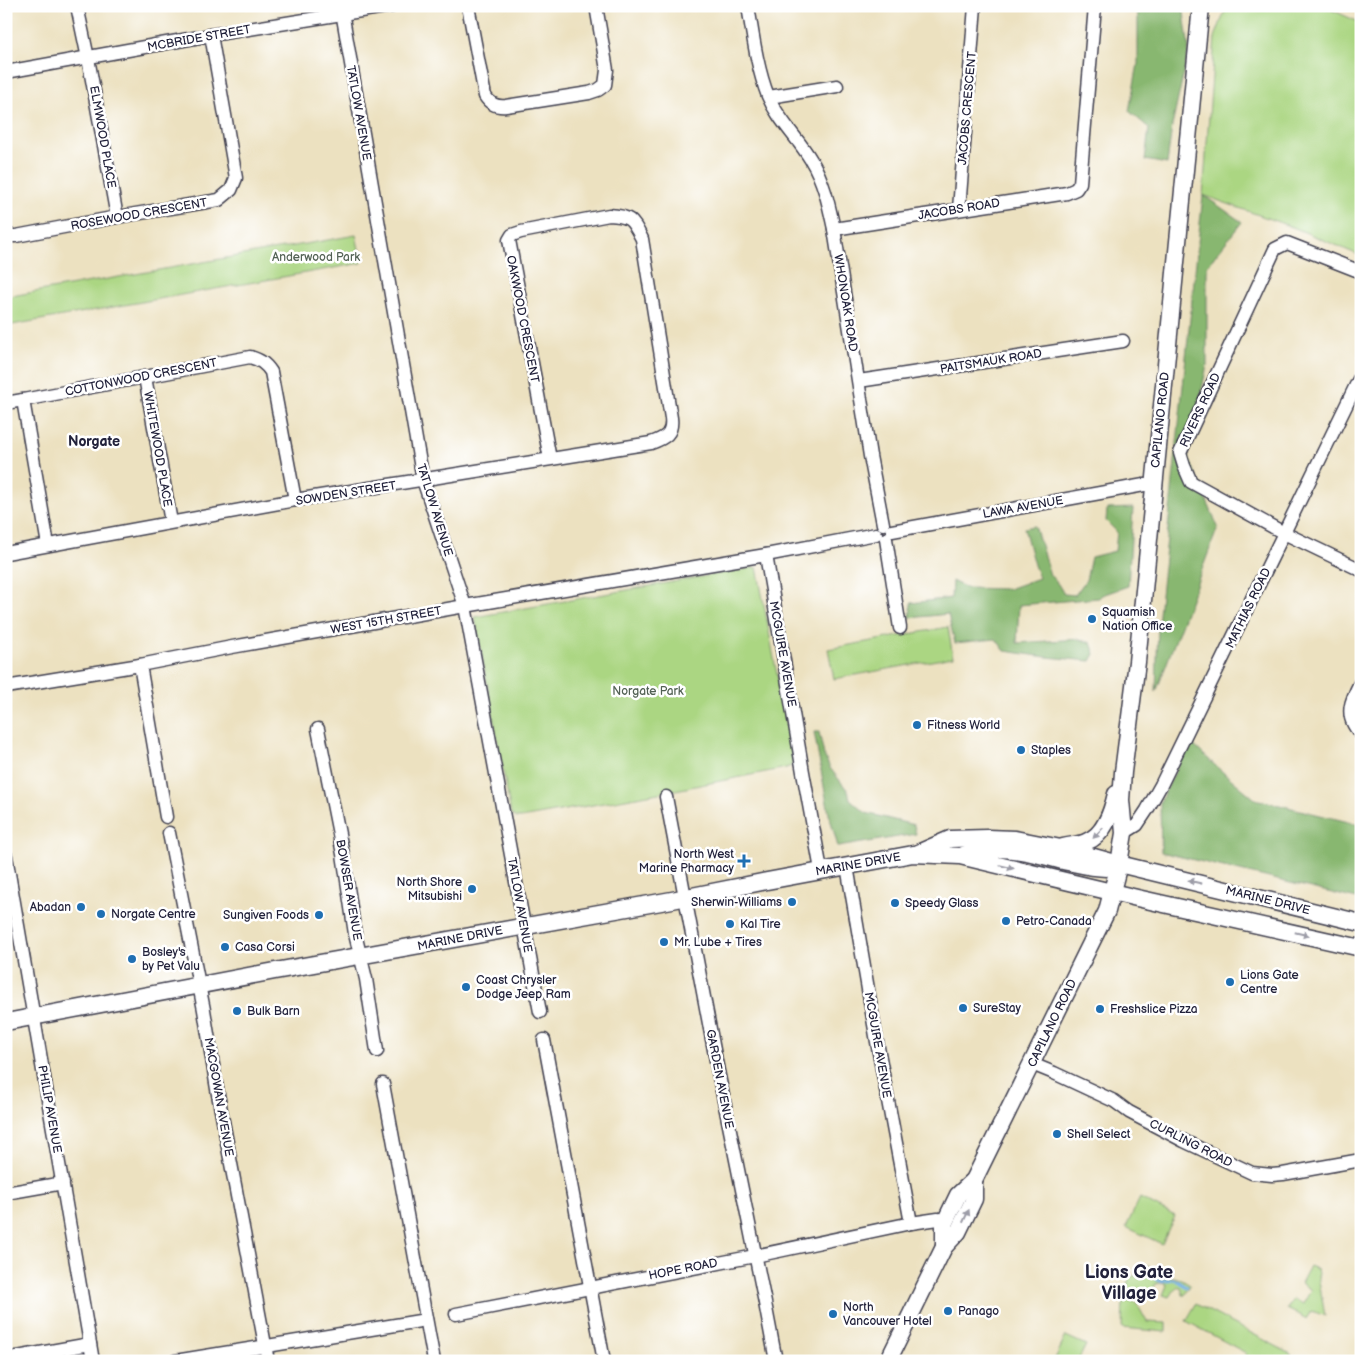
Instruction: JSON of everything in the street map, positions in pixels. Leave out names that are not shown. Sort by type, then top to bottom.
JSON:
[{"type":"main road","name":"CAPILANO ROAD","points":[[944,1224],[958,1194],[974,1180],[1106,913],[1119,864],[1124,833],[1121,800],[1122,772],[1137,662],[1201,6]]},
{"type":"main road","points":[[1060,848],[1088,842],[1100,833],[1110,815],[1122,772]]},
{"type":"main road","name":"MARINE DRIVE","points":[[6,1022],[524,926],[686,898],[822,870],[913,854],[950,839],[1015,839],[1060,848],[1361,923]]},
{"type":"main road","points":[[960,856],[980,850],[994,849],[1032,853],[1093,868],[1110,868],[1119,864]]},
{"type":"main road","name":"MARINE DRIVE","points":[[913,854],[960,856],[1361,948]]},
{"type":"main road","name":"CAPILANO ROAD","points":[[888,1361],[944,1247],[958,1232],[974,1199],[974,1180]]},
{"type":"main road","points":[[944,1224],[944,1247]]},
{"type":"street","name":"ELMWOOD PLACE","points":[[77,6],[117,217]]},
{"type":"street","name":"MCBRIDE STREET","points":[[6,72],[341,11],[392,6]]},
{"type":"street","points":[[468,6],[485,96],[489,103],[506,106],[588,93],[598,90],[604,85],[607,70],[596,6]]},
{"type":"street","name":"WHONOAK ROAD","points":[[748,6],[761,74],[769,98],[780,119],[803,148],[820,177],[827,199],[834,229],[870,456],[900,628]]},
{"type":"street","name":"JACOBS CRESCENT","points":[[958,210],[974,6]]},
{"type":"street","name":"JACOBS ROAD","points":[[834,229],[1067,193],[1076,189],[1080,182],[1095,6]]},
{"type":"street","name":"TATLOW AVENUE","points":[[341,11],[423,480],[465,606],[540,1012]]},
{"type":"street","name":"ROSEWOOD CRESCENT","points":[[6,236],[16,236],[219,200],[231,190],[236,178],[211,35]]},
{"type":"street","points":[[769,98],[837,86]]},
{"type":"street","name":"OAKWOOD CRESCENT","points":[[550,459],[509,240],[512,235],[609,215],[626,217],[634,224],[642,238],[671,418]]},
{"type":"street","name":"RIVERS ROAD","points":[[1361,272],[1287,243],[1275,249],[1180,453],[1191,482],[1284,533],[1361,570]]},
{"type":"street","name":"PAITSMAUK ROAD","points":[[859,381],[1123,341]]},
{"type":"street","name":"COTTONWOOD CRESCENT","points":[[6,402],[250,356],[267,365],[271,372],[296,500]]},
{"type":"street","name":"MATHIAS ROAD","points":[[1124,833],[1137,825],[1161,785],[1361,375]]},
{"type":"street","name":"WHITEWOOD PLACE","points":[[145,377],[171,522]]},
{"type":"street","points":[[23,400],[48,545]]},
{"type":"street","name":"SOWDEN STREET","points":[[6,553],[296,500],[651,442],[663,439],[672,425],[671,418]]},
{"type":"street","name":"LAWA AVENUE","points":[[766,555],[1144,485],[1154,485]]},
{"type":"street","name":"WEST 15TH STREET","points":[[6,687],[766,555]]},
{"type":"street","name":"MCGUIRE AVENUE","points":[[766,555],[803,772],[822,870]]},
{"type":"street","points":[[140,665],[166,817]]},
{"type":"street","points":[[1361,680],[1351,702],[1350,709],[1352,723],[1361,734]]},
{"type":"street","name":"BOWSER AVENUE","points":[[318,730],[343,854],[378,1051]]},
{"type":"street","name":"GARDEN AVENUE","points":[[666,797],[776,1361]]},
{"type":"street","name":"MACGOWAN AVENUE","points":[[169,833],[268,1361]]},
{"type":"street","name":"PHILIP AVENUE","points":[[6,856],[93,1361]]},
{"type":"street","name":"MCGUIRE AVENUE","points":[[847,866],[910,1223]]},
{"type":"street","points":[[544,1040],[604,1361]]},
{"type":"street","name":"CURLING ROAD","points":[[1032,1064],[1114,1101],[1129,1112],[1252,1174],[1283,1174],[1361,1160]]},
{"type":"street","points":[[383,1084],[434,1361]]},
{"type":"street","points":[[6,1192],[63,1183]]},
{"type":"street","name":"HOPE ROAD","points":[[456,1314],[755,1256],[910,1223],[938,1219],[944,1224]]},
{"type":"street","points":[[175,1361],[426,1320]]},
{"type":"street","points":[[6,1359],[90,1344]]},
{"type":"green space","points":[[1135,6],[1183,6],[1189,49],[1172,126],[1167,164],[1145,160],[1149,128],[1129,111],[1138,64],[1138,16]]},
{"type":"green space","points":[[1227,6],[1323,6],[1361,23],[1361,256],[1295,228],[1203,195],[1215,37]]},
{"type":"green space","points":[[1203,195],[1242,222],[1207,266],[1207,365],[1188,456],[1218,527],[1156,692],[1158,624]]},
{"type":"green space","name":"Anderwood Park","points":[[356,235],[362,263],[6,326],[6,297]]},
{"type":"green space","points":[[1133,508],[1128,586],[1102,595],[1099,598],[1019,605],[1017,643],[1080,639],[1091,643],[1095,654],[1091,661],[1005,651],[996,639],[955,643],[948,614],[910,618],[911,603],[951,598],[952,581],[966,588],[1008,589],[1039,578],[1024,528],[1035,526],[1050,575],[1064,594],[1075,595],[1086,580],[1091,557],[1115,551],[1117,532],[1106,521],[1107,509]]},
{"type":"green space","name":"Norgate Park","points":[[757,567],[793,761],[791,766],[686,788],[521,818],[516,818],[511,814],[475,617]]},
{"type":"green space","points":[[948,627],[953,657],[834,679],[828,649]]},
{"type":"green space","points":[[814,732],[819,732],[824,755],[830,768],[848,791],[850,799],[866,813],[914,825],[916,834],[838,847],[829,814]]},
{"type":"green space","points":[[1190,742],[1255,799],[1361,825],[1361,900],[1161,852],[1160,802]]},
{"type":"green space","points":[[1140,1198],[1175,1216],[1162,1244],[1126,1227]]},
{"type":"green space","points":[[1149,1265],[1159,1278],[1176,1277],[1190,1285],[1185,1295],[1183,1295],[1181,1287],[1179,1287],[1170,1297],[1163,1295],[1167,1285],[1163,1282],[1156,1284],[1143,1303],[1139,1297],[1125,1294],[1129,1277],[1143,1274]]},
{"type":"green space","points":[[1310,1266],[1317,1269],[1325,1316],[1312,1311],[1307,1319],[1287,1309],[1293,1299],[1303,1304],[1311,1290],[1301,1283]]},
{"type":"green space","points":[[1123,1300],[1136,1302],[1147,1322],[1166,1323],[1166,1332],[1122,1328]]},
{"type":"green space","points":[[1196,1304],[1291,1354],[1293,1361],[1246,1361],[1246,1353],[1186,1321]]},
{"type":"green space","points":[[1066,1336],[1086,1345],[1078,1361],[1054,1361]]},
{"type":"waterway","points":[[1147,1269],[1160,1281],[1174,1279],[1187,1287]]},
{"type":"place","name":"Squamish Nation Office","points":[[1092,619]]},
{"type":"place","name":"Fitness World","points":[[917,725]]},
{"type":"place","name":"Staples","points":[[1021,750]]},
{"type":"place","name":"North West Marine Pharmacy","points":[[744,861]]},
{"type":"place","name":"North Shore Mitsubishi","points":[[472,889]]},
{"type":"place","name":"Sherwin-Williams","points":[[792,902]]},
{"type":"place","name":"Speedy Glass","points":[[895,903]]},
{"type":"place","name":"Abadan","points":[[81,907]]},
{"type":"place","name":"Norgate Centre","points":[[101,914]]},
{"type":"place","name":"Sungiven Foods","points":[[319,915]]},
{"type":"place","name":"Petro-Canada","points":[[1006,921]]},
{"type":"place","name":"Kal Tire","points":[[730,924]]},
{"type":"place","name":"Mr. Lube + Tires","points":[[664,942]]},
{"type":"place","name":"Casa Corsi","points":[[225,947]]},
{"type":"place","name":"Bosley's by Pet Valu","points":[[132,959]]},
{"type":"place","name":"Lions Gate Centre","points":[[1230,982]]},
{"type":"place","name":"Coast Chrysler Dodge Jeep Ram","points":[[466,987]]},
{"type":"place","name":"SureStay","points":[[963,1008]]},
{"type":"place","name":"Freshslice Pizza","points":[[1100,1009]]},
{"type":"place","name":"Bulk Barn","points":[[237,1011]]},
{"type":"place","name":"Shell Select","points":[[1057,1134]]},
{"type":"place","name":"Panago","points":[[948,1311]]},
{"type":"place","name":"North Vancouver Hotel","points":[[833,1314]]},
{"type":"district","name":"Norgate","points":[[94,441]]},
{"type":"district","name":"Lions Gate Village","points":[[1129,1282]]}]
